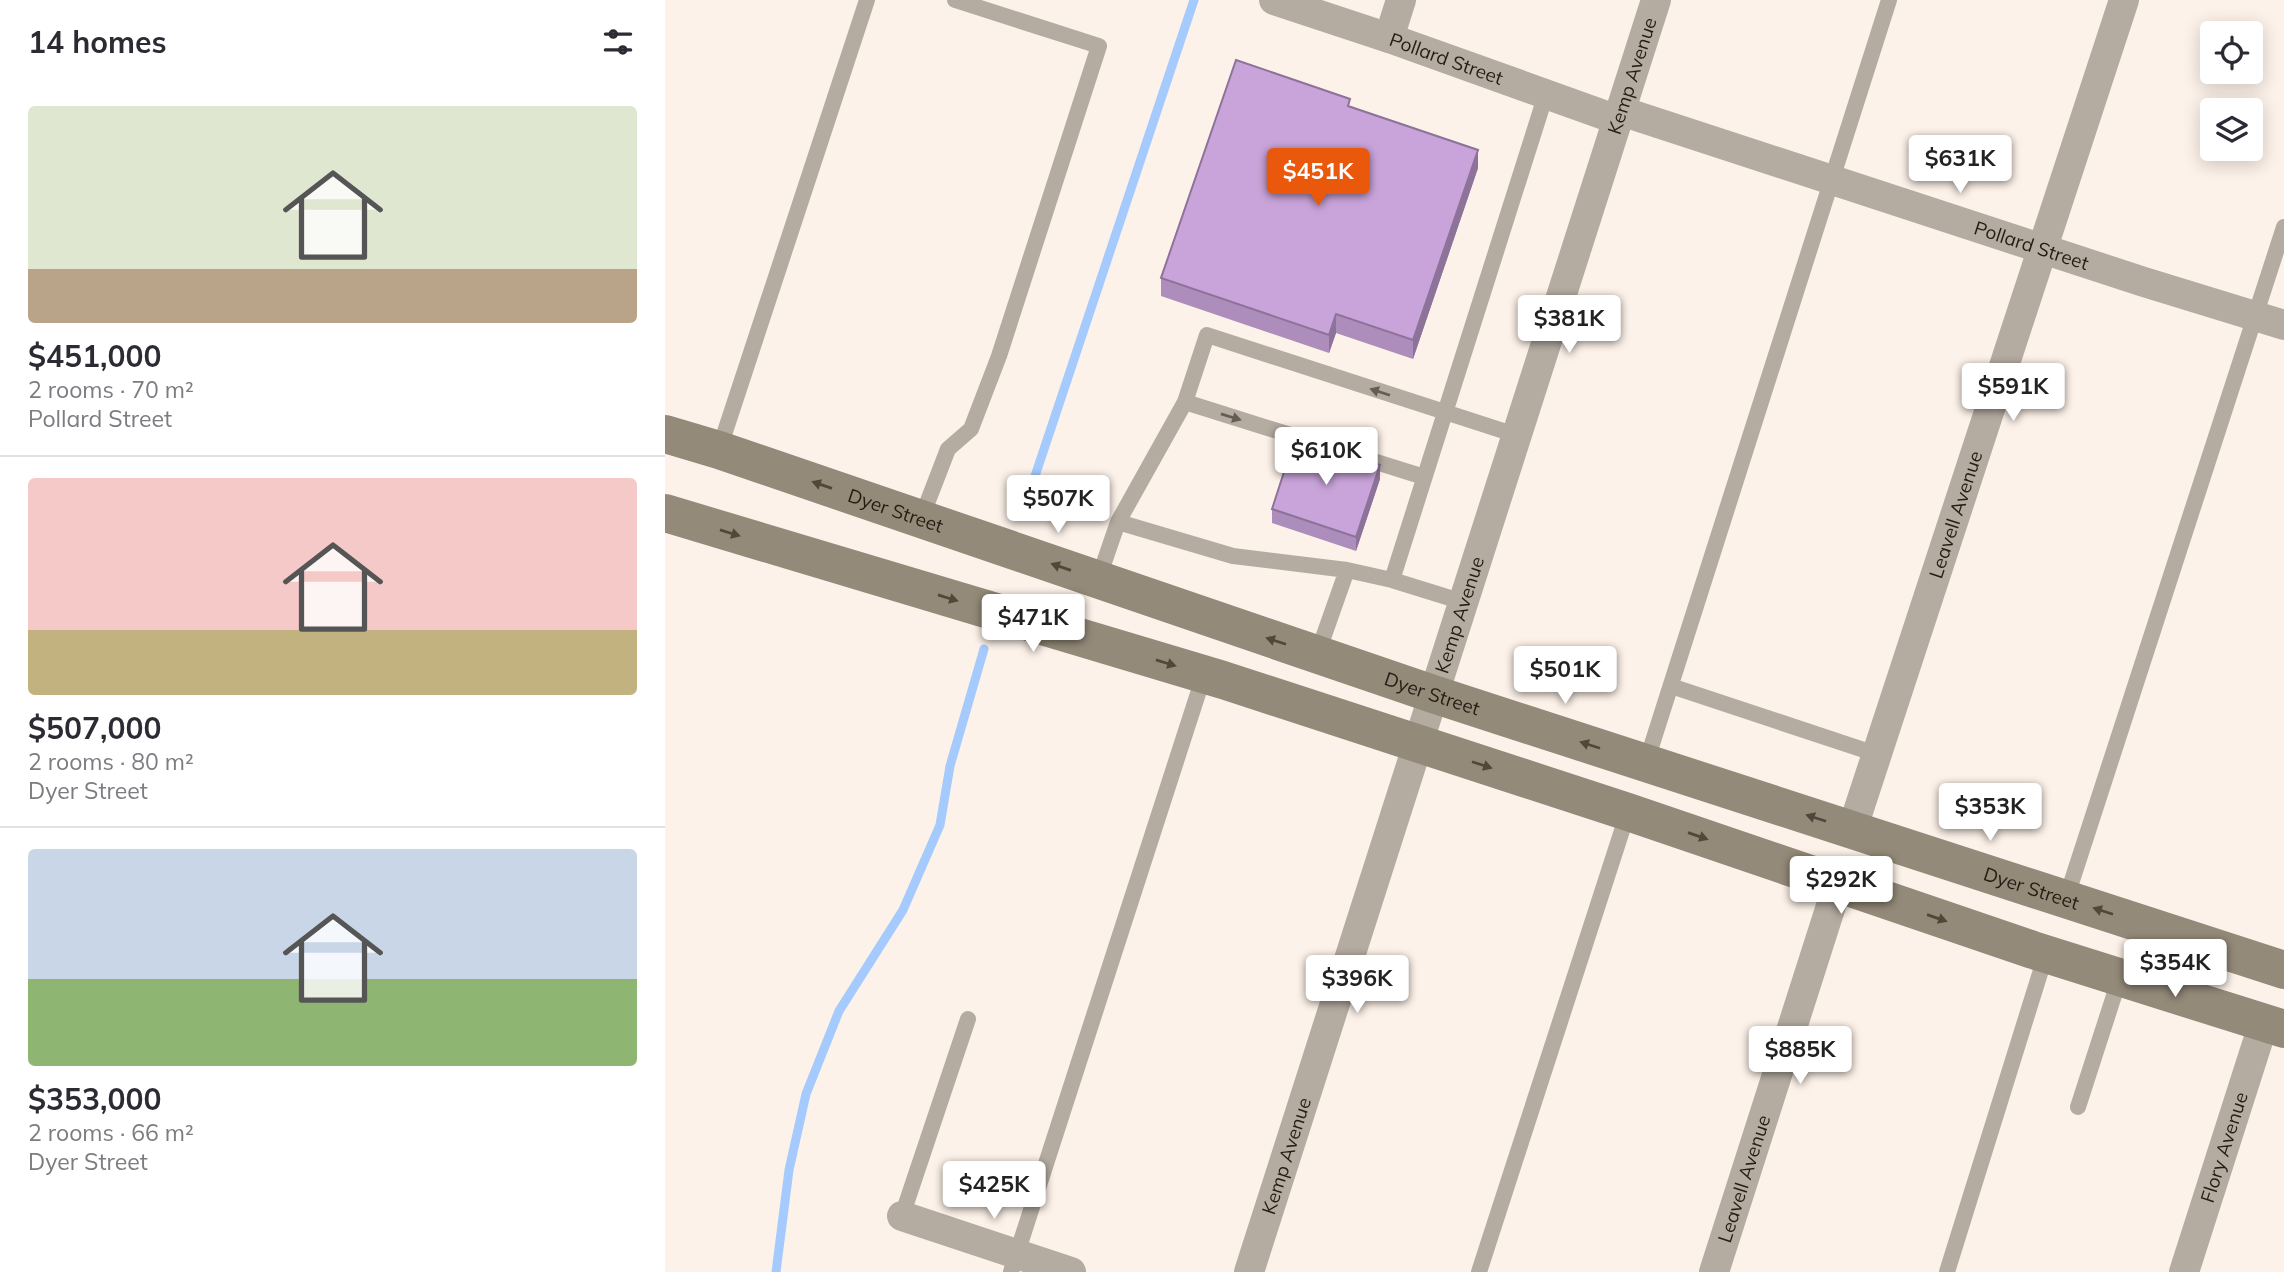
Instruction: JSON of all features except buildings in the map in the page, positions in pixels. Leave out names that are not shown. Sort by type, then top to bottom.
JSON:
[{"type":"main road","name":"Dyer Street","points":[[665,434],[719,450],[1433,694],[2283,967]]},
{"type":"main road","points":[[665,513],[1204,674],[1628,812],[2039,952],[2277,1020]]},
{"type":"main road","points":[[2039,952],[2060,939],[2073,941],[2112,949],[2239,990],[2259,986],[2283,967]]},
{"type":"street","name":"Pollard Street","points":[[1274,0],[1546,94],[1831,180],[2284,325]]},
{"type":"street","points":[[1389,38],[1401,0]]},
{"type":"street","name":"Kemp Avenue","points":[[1249,1272],[1656,0]]},
{"type":"street","name":"Leavell Avenue","points":[[1852,830],[2124,0]]},
{"type":"street","name":"Leavell Avenue","points":[[1714,1272],[1838,884]]},
{"type":"street","name":"Flory Avenue","points":[[2184,1272],[2277,1020]]},
{"type":"street","points":[[902,1216],[1014,1264],[1071,1272]]},
{"type":"lane","points":[[719,450],[867,0]]},
{"type":"lane","points":[[921,519],[948,449],[971,429],[999,356],[1099,46],[955,0]]},
{"type":"lane","points":[[1646,763],[1889,0]]},
{"type":"lane","points":[[1392,580],[1546,94]]},
{"type":"lane","points":[[2066,899],[2284,227]]},
{"type":"lane","points":[[1098,580],[1118,522],[1185,402],[1207,335],[1516,435]]},
{"type":"lane","points":[[1185,402],[1424,478]]},
{"type":"lane","points":[[1118,522],[1233,556],[1347,570],[1392,580],[1463,602]]},
{"type":"lane","points":[[1317,655],[1347,570]]},
{"type":"lane","points":[[1014,1264],[1204,674]]},
{"type":"lane","points":[[1671,686],[1876,754]]},
{"type":"lane","points":[[1479,1272],[1628,812]]},
{"type":"lane","points":[[1947,1272],[2039,952]]},
{"type":"lane","points":[[2078,1107],[2120,977]]},
{"type":"lane","points":[[902,1216],[968,1019]]},
{"type":"waterway","points":[[1022,515],[1194,0]]},
{"type":"waterway","points":[[776,1272],[789,1170],[806,1094],[839,1011],[903,910],[940,825],[950,766],[984,649]]}]
